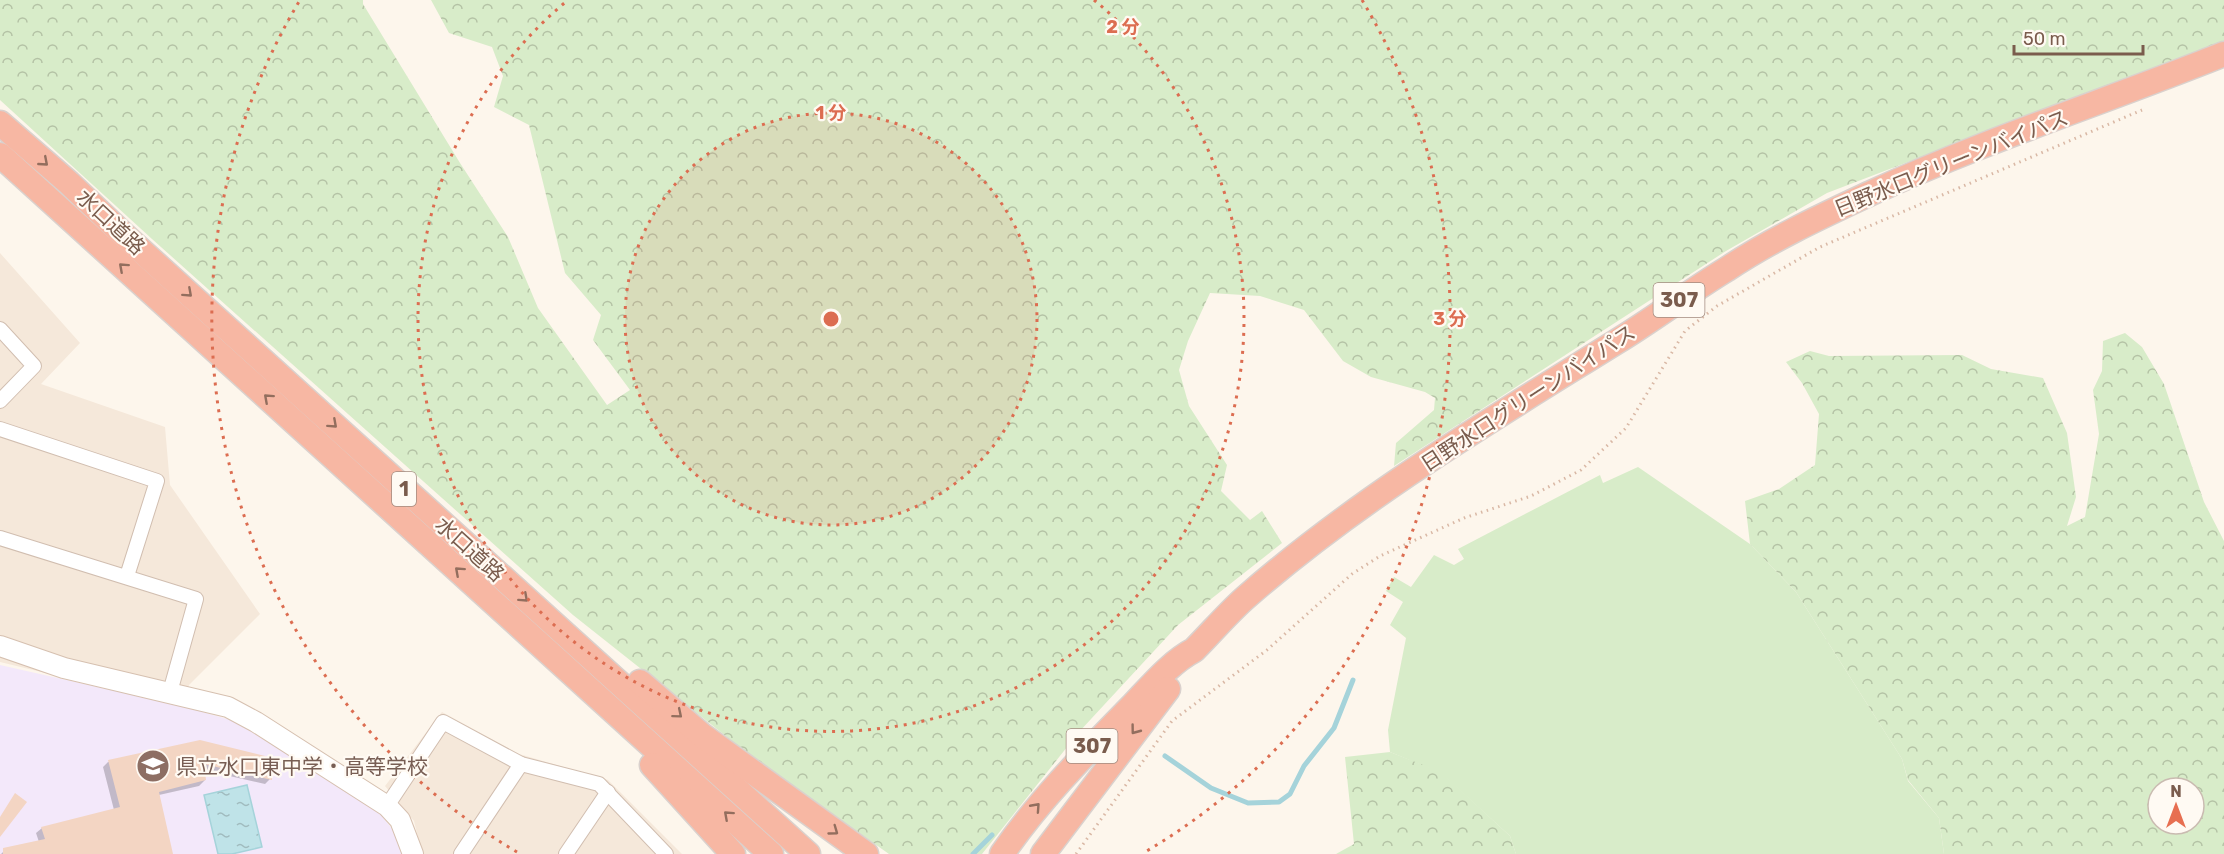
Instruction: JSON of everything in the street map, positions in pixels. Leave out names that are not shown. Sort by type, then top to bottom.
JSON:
[{"type":"highway","name":"日野水口グリーンバイパス","points":[[1002,854],[1028,817],[1076,762],[1243,600],[1323,535],[1402,478],[1515,404],[1626,336],[1729,267],[1800,227],[1874,191],[1994,142],[2224,54]]},
{"type":"highway","name":"水口道路","points":[[0,123],[808,854]]},
{"type":"highway","name":"水口道路","points":[[0,155],[771,854]]},
{"type":"highway","name":"1","points":[[578,647],[599,652],[638,681],[703,736],[866,854]]},
{"type":"highway","name":"日野水口グリーンバイパス","points":[[1043,854],[1191,660],[1194,650]]},
{"type":"highway","name":"1","points":[[581,681],[583,693],[689,804],[733,854]]},
{"type":"street","points":[[0,329],[34,366],[0,401]]},
{"type":"street","points":[[0,429],[158,481],[127,576]]},
{"type":"street","points":[[0,538],[196,599],[170,692]]},
{"type":"street","points":[[0,646],[64,668],[228,707],[256,722],[387,806],[400,820],[413,854]]},
{"type":"street","points":[[387,806],[442,722],[521,764],[599,784],[666,854]]},
{"type":"street","points":[[461,854],[521,764]]},
{"type":"street","points":[[566,854],[608,792]]},
{"type":"path","points":[[1076,854],[1172,721],[1267,650],[1352,574],[1380,556],[1464,518],[1531,496],[1581,470],[1626,428],[1685,331],[1717,306],[1820,247],[2148,107]]},
{"type":"shaded area","points":[[0,253],[80,343],[41,384],[165,427],[170,485],[260,614],[189,685],[182,706],[0,662]]},
{"type":"shaded area","name":"県立水口東中学・高等学校","points":[[0,665],[182,706],[234,721],[378,811],[397,835],[402,854],[0,854]]},
{"type":"shaded area","points":[[442,712],[519,754],[608,780],[682,854],[422,854],[414,821],[385,786]]},
{"type":"green space","points":[[0,0],[363,0],[363,4],[460,163],[508,237],[538,308],[607,405],[630,390],[593,340],[601,315],[565,273],[529,125],[494,107],[503,76],[492,47],[449,33],[431,0],[2224,0],[2224,41],[1827,193],[1726,251],[1394,466],[1396,443],[1434,410],[1435,398],[1425,392],[1371,377],[1343,361],[1304,310],[1260,296],[1210,293],[1188,341],[1179,370],[1189,406],[1227,465],[1221,491],[1250,520],[1262,511],[1282,543],[1178,625],[1079,732],[982,854],[889,854],[756,760],[573,615],[0,100]]},
{"type":"green space","points":[[2125,333],[2142,347],[2164,384],[2204,502],[2224,541],[2224,854],[1944,854],[1939,818],[1908,780],[1902,759],[1796,592],[1750,544],[1745,501],[1779,489],[1815,465],[1819,414],[1802,383],[1786,362],[1810,351],[1829,356],[1962,355],[1991,369],[2043,378],[2067,433],[2076,497],[2067,526],[2085,517],[2099,434],[2093,390],[2102,371],[2103,341]]},
{"type":"green space","points":[[1638,467],[1750,544],[1796,592],[1902,759],[1908,781],[1939,818],[1944,854],[1516,854],[1510,836],[1441,773],[1390,752],[1388,730],[1406,638],[1390,625],[1403,602],[1386,591],[1394,577],[1411,587],[1434,555],[1454,565],[1464,559],[1458,549],[1600,475],[1603,483]]},
{"type":"green space","points":[[1390,752],[1441,772],[1510,836],[1516,854],[1336,854],[1354,844],[1345,757]]},
{"type":"water","points":[[247,785],[262,847],[232,854],[218,854],[204,795]]},
{"type":"building","points":[[200,740],[273,758],[272,780],[204,764],[206,780],[159,792],[173,854],[3,854],[3,848],[45,839],[41,827],[120,807],[108,760]]},
{"type":"building","points":[[15,793],[27,802],[0,837],[0,817]]},
{"type":"waterway","points":[[1165,756],[1211,788],[1248,803],[1279,802],[1290,794],[1304,766],[1334,728],[1353,680]]},
{"type":"waterway","points":[[973,854],[992,835]]},
{"type":"place","name":"県立水口東中学・高等学校","points":[[153,766]]}]
